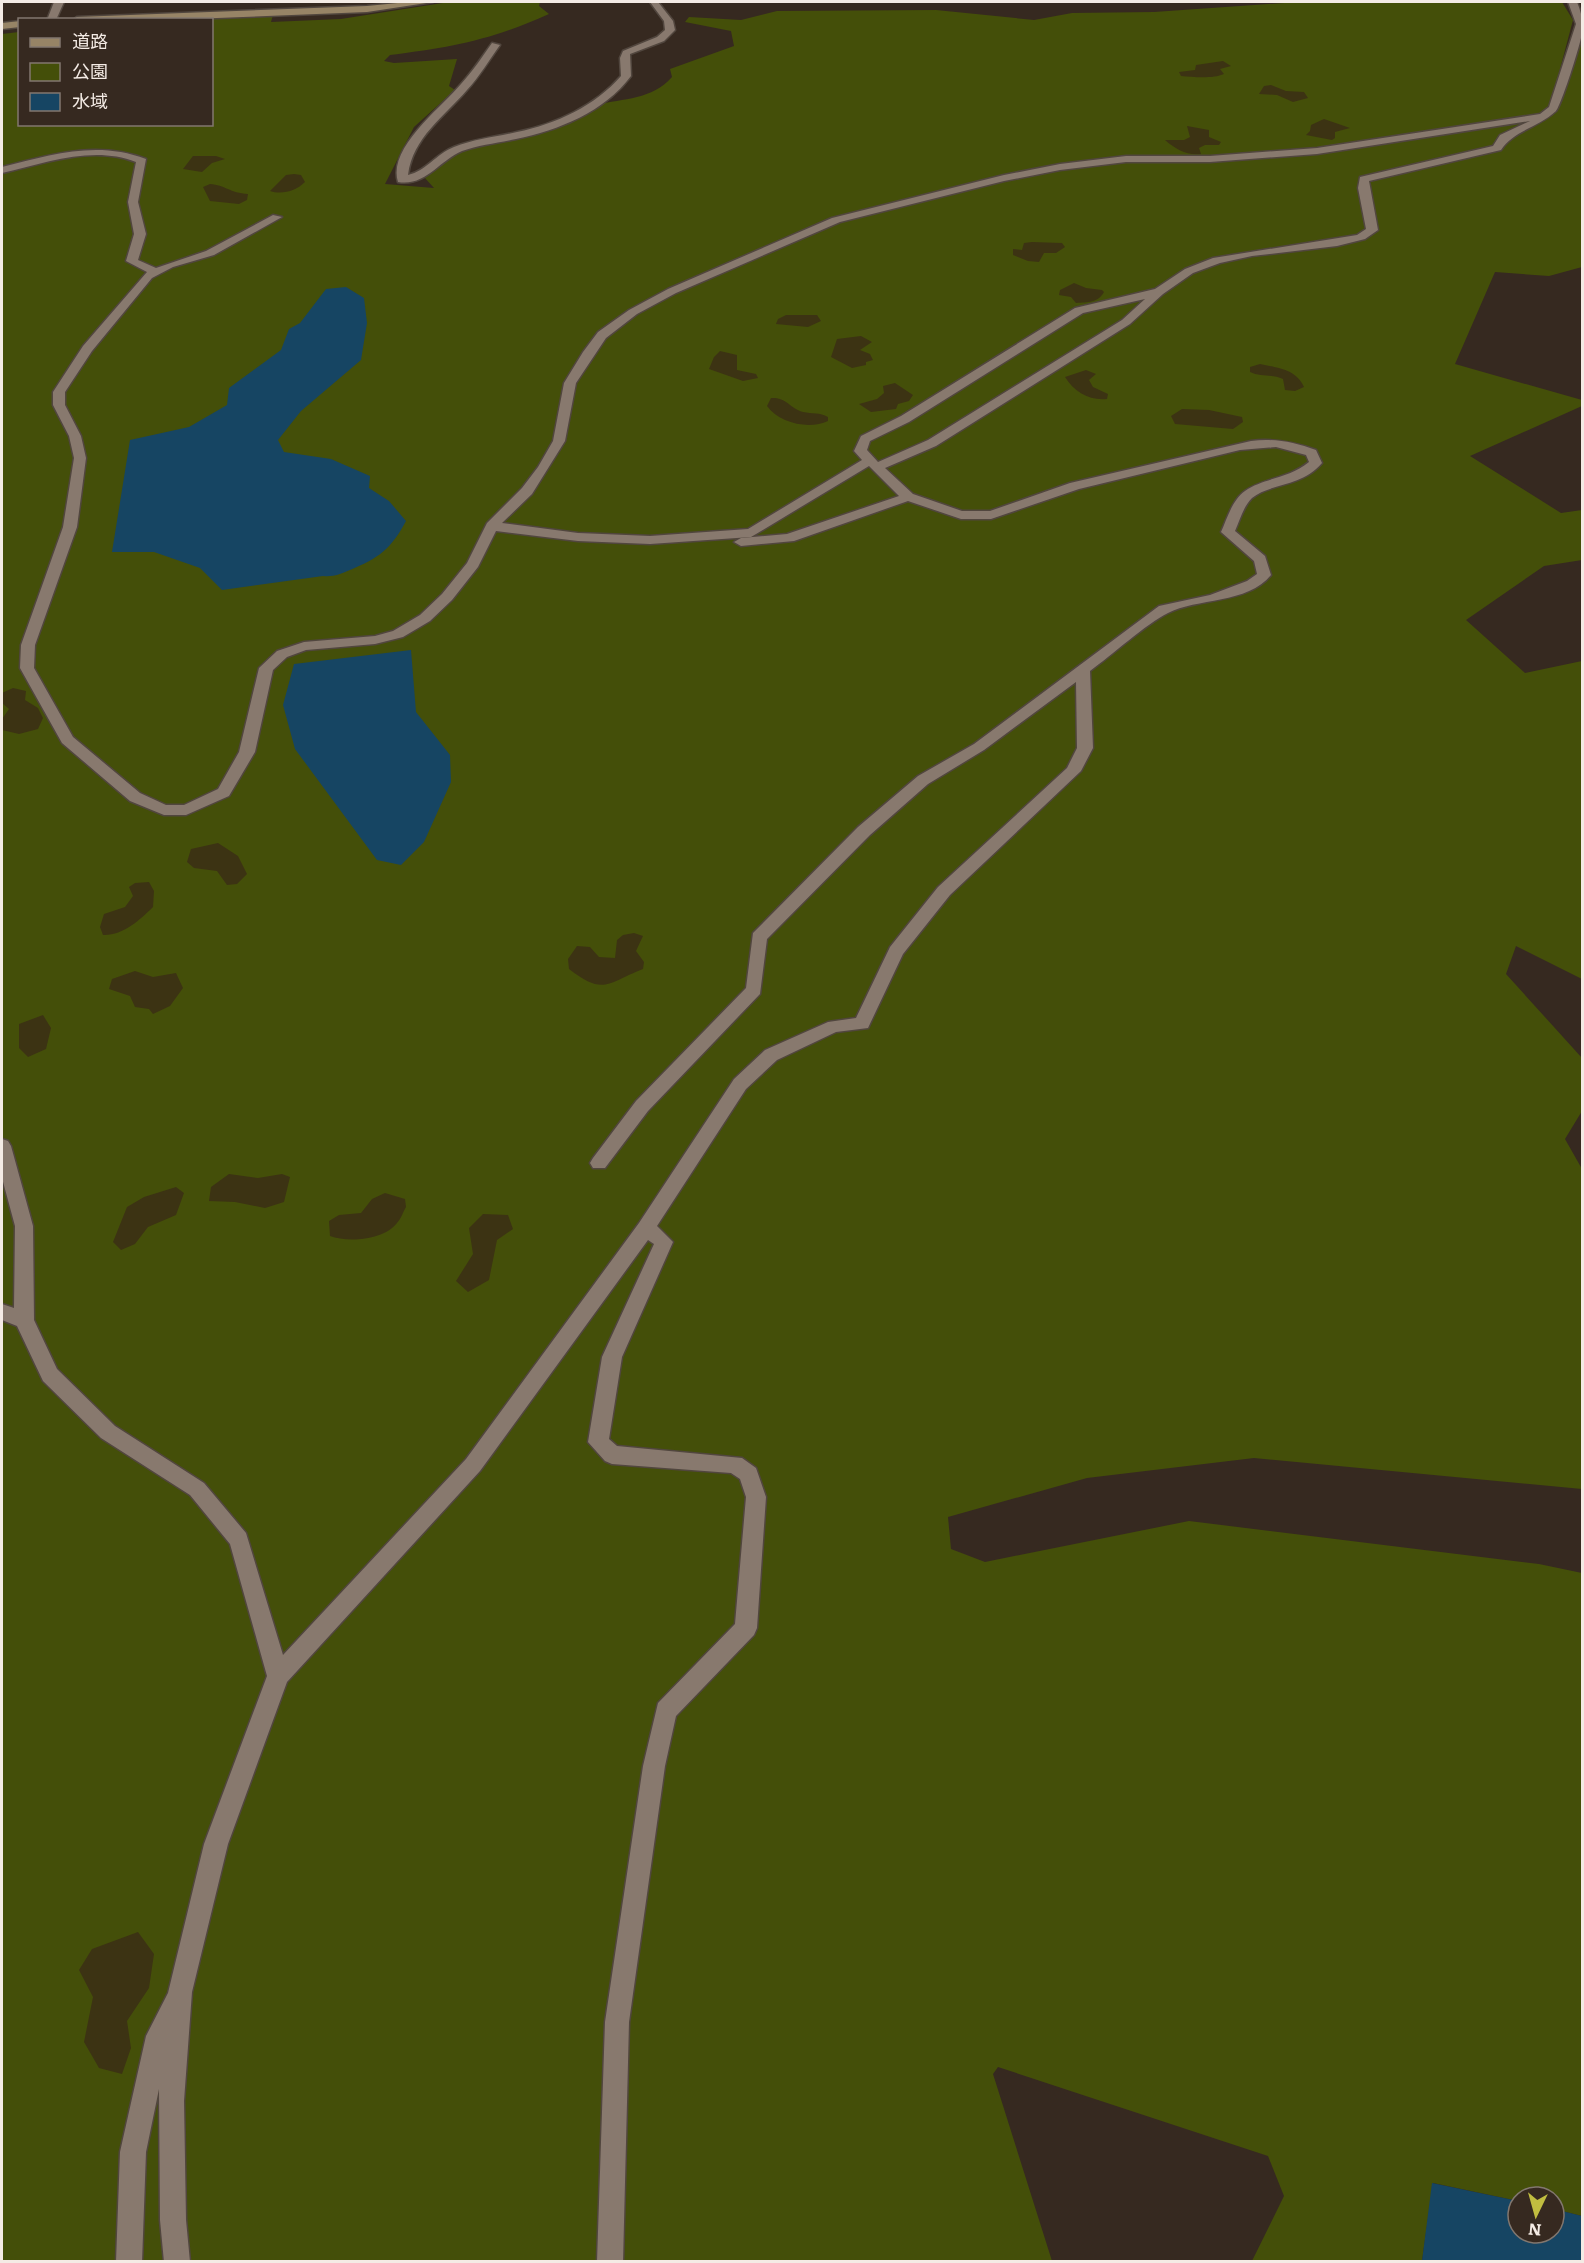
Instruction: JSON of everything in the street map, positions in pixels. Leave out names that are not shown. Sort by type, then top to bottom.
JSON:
[{"type":"street","points":[[52,18],[59,2]]},
{"type":"street","points":[[115,18],[428,2]]},
{"type":"street","points":[[495,45],[463,89],[422,129],[402,168],[402,180],[423,175],[429,166],[446,155],[491,139],[532,132],[559,123],[614,89],[626,76],[624,56],[628,51],[667,35],[670,29],[670,24],[656,8],[654,2]]},
{"type":"street","points":[[492,526],[578,537],[650,540],[751,533],[874,464],[942,437],[1126,322],[1159,292],[1189,271],[1217,260],[1252,253],[1337,243],[1361,237],[1372,230],[1363,188],[1364,179],[1497,148],[1504,137],[1533,124],[1554,108],[1581,24],[1572,2]]},
{"type":"street","points":[[2,26],[18,24]]},
{"type":"street","points":[[277,217],[210,253],[148,276],[87,349],[59,392],[59,405],[75,436],[80,459],[70,527],[28,645],[27,668],[67,740],[135,797],[164,810],[186,810],[224,792],[247,752],[266,668],[282,654],[304,646],[375,640],[398,634],[425,618],[473,564],[492,526],[527,492],[544,466],[559,441],[570,383],[602,335],[633,312],[672,291],[836,220],[1004,178],[1060,167],[1126,159],[1210,159],[1317,151],[1544,116]]},
{"type":"street","points":[[2,170],[100,152],[119,152],[142,161],[133,202],[140,234],[132,261],[156,272]]},
{"type":"street","points":[[599,1163],[642,1106],[754,990],[759,937],[864,831],[923,780],[979,747],[1164,609],[1214,598],[1252,584],[1264,575],[1260,559],[1228,532],[1237,509],[1248,494],[1301,475],[1316,463],[1311,453],[1287,443],[1265,442],[1240,446],[1075,486],[992,515],[961,515],[908,496],[860,451],[865,439],[905,418],[1079,310],[1159,292]]},
{"type":"street","points":[[726,535],[738,542],[789,538],[908,496]]},
{"type":"street","points":[[177,2262],[173,2220],[171,2101],[180,1992],[216,1844],[278,1677],[473,1465],[646,1228],[741,1084],[771,1056],[834,1026],[862,1024],[896,951],[944,891],[1073,771],[1085,748],[1083,670]]},
{"type":"street","points":[[2,1146],[24,1226],[24,1320],[50,1375],[108,1432],[197,1489],[239,1540],[278,1677]]},
{"type":"street","points":[[610,2262],[617,2022],[654,1766],[666,1711],[746,1629],[756,1497],[749,1474],[735,1464],[612,1455],[598,1442],[612,1357],[664,1242],[646,1228]]},
{"type":"street","points":[[2,1312],[24,1320]]},
{"type":"street","points":[[129,2262],[133,2152],[158,2036],[180,1992]]},
{"type":"green space","points":[[449,2],[540,2],[539,6],[549,14],[528,23],[453,45],[390,55],[384,61],[394,63],[457,59],[449,86],[455,90],[414,127],[385,184],[434,188],[424,177],[434,165],[459,150],[532,133],[596,105],[647,94],[664,85],[672,77],[670,69],[734,46],[731,31],[685,22],[689,17],[741,20],[777,11],[936,10],[1034,20],[1072,13],[1154,12],[1299,2],[1562,2],[1573,20],[1559,73],[1571,75],[1574,54],[1582,43],[1582,267],[1549,276],[1495,272],[1455,364],[1582,400],[1582,406],[1470,456],[1561,513],[1582,510],[1582,560],[1544,566],[1466,620],[1525,673],[1582,661],[1582,979],[1516,946],[1506,974],[1582,1058],[1582,1111],[1565,1139],[1582,1169],[1582,1489],[1254,1458],[1087,1478],[948,1517],[951,1549],[985,1562],[1189,1521],[1539,1564],[1582,1573],[1582,2216],[1566,2212],[1566,2185],[1506,2185],[1506,2198],[1433,2183],[1422,2261],[1252,2261],[1284,2196],[1268,2156],[998,2067],[993,2074],[1052,2261],[2,2261],[2,34],[18,32],[18,126],[213,126],[213,18],[184,18],[273,15],[271,22],[341,19]]},
{"type":"sand","points":[[1223,61],[1231,66],[1220,69],[1224,74],[1219,76],[1181,76],[1179,72],[1195,70],[1196,65]]},
{"type":"sand","points":[[1271,85],[1286,91],[1304,92],[1308,98],[1293,102],[1277,95],[1259,94],[1264,86]]},
{"type":"sand","points":[[1324,119],[1350,128],[1335,132],[1335,138],[1332,140],[1306,135],[1311,125]]},
{"type":"sand","points":[[1187,126],[1209,130],[1209,137],[1221,142],[1219,145],[1205,145],[1199,148],[1201,154],[1191,154],[1165,140],[1184,140],[1190,137]]},
{"type":"sand","points":[[193,156],[216,156],[225,159],[212,163],[202,172],[183,169]]},
{"type":"sand","points":[[286,175],[301,175],[305,182],[289,191],[279,193],[270,191]]},
{"type":"sand","points":[[210,184],[248,194],[247,200],[239,204],[210,201],[203,187]]},
{"type":"sand","points":[[1024,243],[1062,243],[1065,247],[1056,253],[1044,253],[1039,262],[1028,261],[1013,255],[1013,249],[1022,250]]},
{"type":"sand","points":[[1074,283],[1104,292],[1096,300],[1076,303],[1071,297],[1059,295],[1060,290]]},
{"type":"sand","points":[[786,315],[817,315],[821,321],[808,327],[776,324],[778,319]]},
{"type":"sand","points":[[861,336],[872,342],[860,350],[870,354],[873,360],[866,362],[866,365],[852,368],[831,357],[837,339]]},
{"type":"sand","points":[[720,351],[737,355],[737,370],[756,374],[758,378],[743,381],[709,369],[714,357]]},
{"type":"sand","points":[[1260,364],[1291,373],[1301,381],[1304,387],[1295,391],[1285,390],[1283,379],[1250,372],[1250,367]]},
{"type":"sand","points":[[1086,370],[1096,374],[1089,380],[1093,387],[1108,394],[1107,399],[1095,399],[1083,394],[1065,377]]},
{"type":"sand","points":[[895,383],[913,395],[909,401],[898,404],[896,409],[871,412],[859,404],[877,399],[884,393],[883,386]]},
{"type":"sand","points":[[771,398],[781,399],[803,412],[825,415],[828,421],[804,425],[787,421],[767,406]]},
{"type":"sand","points":[[1182,409],[1209,410],[1242,417],[1243,422],[1233,429],[1175,424],[1171,416]]},
{"type":"sand","points":[[13,688],[26,691],[25,700],[38,708],[43,718],[38,729],[19,734],[2,730],[2,719],[9,709],[2,703],[2,693]]},
{"type":"sand","points":[[218,843],[238,856],[247,874],[237,884],[227,885],[217,871],[194,868],[187,862],[191,849]]},
{"type":"sand","points":[[149,882],[154,891],[153,907],[124,930],[103,935],[100,927],[104,914],[125,907],[133,896],[129,887],[135,883]]},
{"type":"sand","points":[[634,933],[643,936],[636,951],[644,962],[643,969],[613,982],[598,985],[569,969],[568,959],[577,946],[590,947],[599,957],[615,958],[617,940],[623,935]]},
{"type":"sand","points":[[135,971],[153,977],[176,973],[183,988],[170,1006],[153,1014],[149,1009],[135,1007],[130,996],[109,989],[112,979]]},
{"type":"sand","points":[[43,1015],[51,1028],[46,1049],[28,1057],[19,1048],[19,1024]]},
{"type":"sand","points":[[229,1174],[258,1178],[282,1174],[290,1177],[284,1202],[265,1208],[235,1202],[209,1201],[211,1187]]},
{"type":"sand","points":[[176,1187],[184,1193],[176,1215],[148,1227],[135,1244],[121,1250],[113,1242],[127,1207],[144,1197]]},
{"type":"sand","points":[[385,1193],[405,1199],[406,1207],[391,1229],[365,1238],[346,1239],[330,1236],[329,1221],[339,1215],[361,1213],[372,1199]]},
{"type":"sand","points":[[483,1214],[508,1215],[513,1229],[497,1240],[489,1280],[468,1292],[456,1281],[473,1254],[469,1228]]},
{"type":"sand","points":[[138,1932],[154,1954],[149,1988],[127,2021],[131,2048],[122,2074],[99,2068],[84,2042],[93,1997],[79,1970],[92,1949]]},
{"type":"water","points":[[346,287],[364,298],[367,323],[361,360],[301,411],[278,440],[284,452],[331,459],[370,476],[369,488],[389,501],[406,521],[389,546],[377,557],[337,575],[222,590],[200,568],[154,552],[112,552],[130,440],[189,427],[227,405],[229,388],[281,350],[289,329],[300,323],[326,289]]},
{"type":"water","points":[[411,650],[416,712],[450,755],[451,782],[424,842],[401,865],[377,860],[295,749],[283,705],[294,664]]},
{"type":"water","points":[[1432,2183],[1506,2198],[1506,2245],[1566,2245],[1566,2212],[1582,2216],[1582,2261],[1422,2261]]}]
